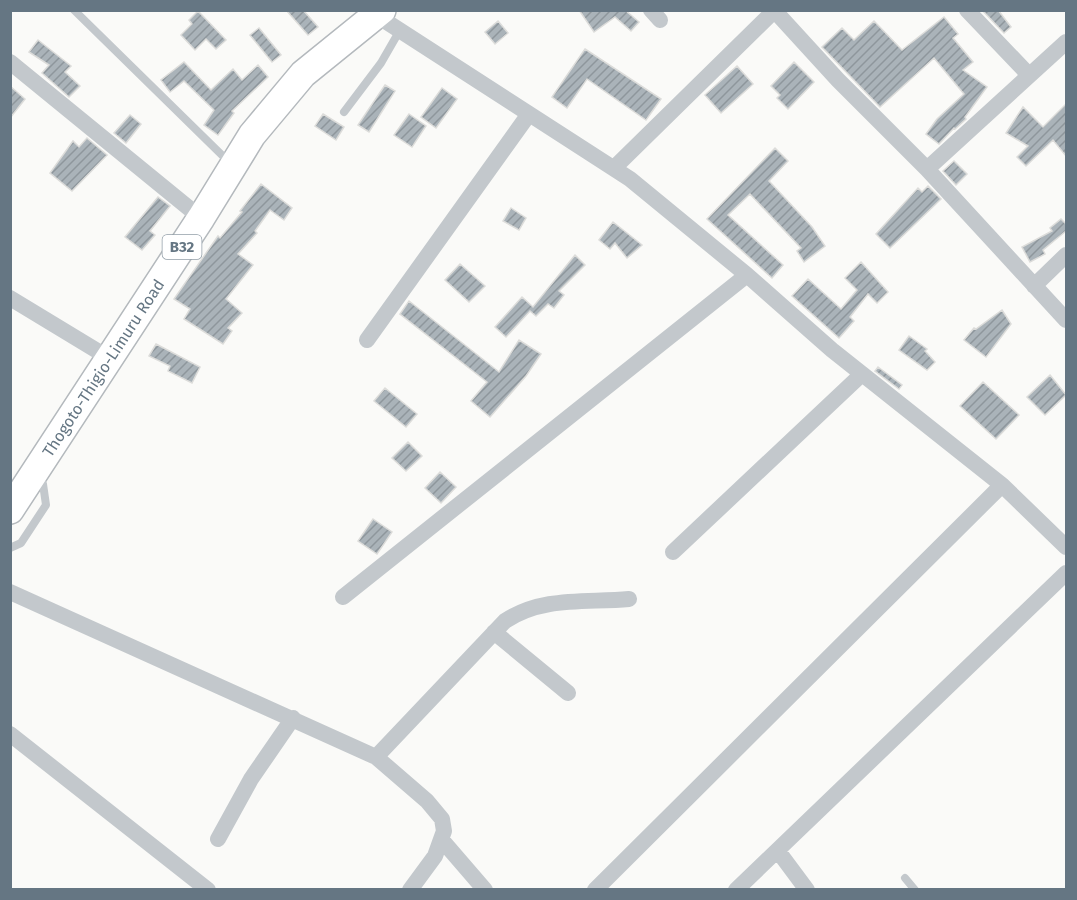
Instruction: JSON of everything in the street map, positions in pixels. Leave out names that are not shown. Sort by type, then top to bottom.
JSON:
[{"type":"highway","name":"Thogoto-Thigio-Limuru Road","points":[[14,498],[35,472],[201,218],[252,135],[303,74],[386,18]]},
{"type":"street","points":[[967,10],[1029,75]]},
{"type":"street","points":[[614,168],[774,11],[838,80],[927,169],[1066,320]]},
{"type":"street","points":[[386,18],[614,168],[747,275],[862,374],[1002,485],[1066,547]]},
{"type":"street","points":[[927,169],[1066,42]]},
{"type":"street","points":[[10,62],[201,218]]},
{"type":"street","points":[[367,340],[529,114]]},
{"type":"street","points":[[1034,286],[1066,255]]},
{"type":"street","points":[[343,597],[747,275]]},
{"type":"street","points":[[10,298],[109,358]]},
{"type":"street","points":[[673,552],[862,374]]},
{"type":"street","points":[[595,890],[1002,485]]},
{"type":"street","points":[[736,890],[1066,573]]},
{"type":"street","points":[[10,592],[376,757],[436,812],[443,825],[435,856],[410,890]]},
{"type":"street","points":[[376,757],[494,632],[523,609],[543,603],[630,599]]},
{"type":"street","points":[[494,632],[568,693]]},
{"type":"street","points":[[218,839],[251,779],[292,718]]},
{"type":"street","points":[[10,734],[207,890]]},
{"type":"street","points":[[441,839],[485,890]]},
{"type":"street","points":[[777,851],[807,890]]},
{"type":"lane","points":[[74,10],[232,166]]},
{"type":"lane","points":[[344,112],[381,63],[386,18]]},
{"type":"lane","points":[[10,548],[21,543],[46,505],[43,484],[35,472]]},
{"type":"lane","points":[[904,878],[915,890]]},
{"type":"building","points":[[286,10],[303,10],[318,27],[308,35]]},
{"type":"building","points":[[579,10],[625,10],[639,22],[631,31],[615,17],[594,32]]},
{"type":"building","points":[[982,10],[998,10],[1011,27],[1004,33]]},
{"type":"building","points":[[198,11],[226,40],[216,49],[206,39],[195,50],[181,35],[192,24],[189,20]]},
{"type":"building","points":[[944,17],[958,34],[953,38],[973,62],[963,70],[987,87],[965,117],[966,119],[939,144],[926,134],[937,119],[964,94],[934,58],[880,107],[822,47],[842,28],[854,40],[874,21],[902,50]]},
{"type":"building","points":[[498,21],[508,33],[495,44],[485,32]]},
{"type":"building","points":[[259,28],[281,55],[272,62],[250,35]]},
{"type":"building","points":[[38,40],[71,66],[65,72],[80,86],[69,97],[42,73],[49,65],[29,52]]},
{"type":"building","points":[[585,49],[661,99],[646,120],[587,79],[567,108],[552,97]]},
{"type":"building","points":[[184,62],[211,90],[233,69],[242,80],[258,65],[268,77],[232,111],[234,113],[218,135],[204,125],[214,110],[184,81],[170,92],[161,80]]},
{"type":"building","points":[[794,62],[814,82],[788,109],[777,98],[780,95],[771,86]]},
{"type":"building","points":[[737,66],[753,84],[721,113],[705,95]]},
{"type":"building","points":[[385,85],[395,91],[369,132],[358,125]]},
{"type":"building","points":[[10,86],[25,99],[10,118]]},
{"type":"building","points":[[442,88],[457,99],[436,128],[421,117]]},
{"type":"building","points":[[1066,104],[1066,156],[1053,140],[1026,166],[1017,157],[1028,146],[1006,133],[1023,107],[1043,127]]},
{"type":"building","points":[[323,114],[344,127],[336,140],[315,126]]},
{"type":"building","points":[[409,114],[426,126],[412,147],[394,135]]},
{"type":"building","points":[[130,115],[141,124],[126,143],[114,133]]},
{"type":"building","points":[[87,138],[107,155],[72,191],[50,173],[73,141],[79,147]]},
{"type":"building","points":[[775,148],[788,161],[769,181],[812,227],[825,246],[804,262],[797,251],[801,248],[750,194],[728,215],[783,265],[772,278],[707,219]]},
{"type":"building","points":[[954,161],[967,174],[956,185],[943,171]]},
{"type":"building","points":[[261,184],[292,208],[284,220],[270,210],[255,231],[257,233],[238,254],[253,265],[226,299],[242,313],[228,328],[232,331],[223,344],[184,319],[190,309],[174,299],[218,236],[220,238],[242,212],[240,211]]},
{"type":"building","points":[[928,186],[941,199],[890,248],[876,234],[918,188],[922,192]]},
{"type":"building","points":[[158,197],[170,206],[150,231],[155,235],[142,250],[125,237]]},
{"type":"building","points":[[511,208],[526,218],[519,230],[503,221]]},
{"type":"building","points":[[1061,219],[1066,224],[1066,231],[1043,250],[1045,254],[1030,262],[1022,247],[1052,231],[1050,228]]},
{"type":"building","points":[[613,222],[642,245],[627,258],[615,243],[610,249],[599,240]]},
{"type":"building","points":[[575,255],[585,265],[559,291],[564,295],[554,308],[548,304],[536,316],[530,311],[506,337],[495,327],[522,297],[533,307]]},
{"type":"building","points":[[861,262],[888,292],[877,303],[868,294],[850,317],[854,321],[839,338],[792,296],[808,279],[841,309],[857,290],[845,278]]},
{"type":"building","points":[[460,264],[485,286],[469,302],[445,280]]},
{"type":"building","points":[[409,301],[499,372],[519,340],[541,354],[526,376],[490,417],[471,401],[487,382],[400,314]]},
{"type":"building","points":[[1002,310],[1011,324],[986,357],[964,340],[974,328],[976,329]]},
{"type":"building","points":[[909,336],[927,349],[925,351],[935,362],[927,370],[899,350]]},
{"type":"building","points":[[156,344],[200,367],[192,383],[168,371],[170,366],[149,356]]},
{"type":"building","points":[[878,367],[902,385],[899,389],[875,371]]},
{"type":"building","points":[[1050,375],[1066,395],[1045,415],[1027,397]]},
{"type":"building","points":[[983,382],[1019,415],[996,439],[960,406]]},
{"type":"building","points":[[385,388],[417,414],[406,427],[374,401]]},
{"type":"building","points":[[408,442],[422,456],[406,471],[392,458]]},
{"type":"building","points":[[440,472],[456,487],[441,503],[425,488]]},
{"type":"building","points":[[373,519],[392,532],[377,554],[358,541]]}]
